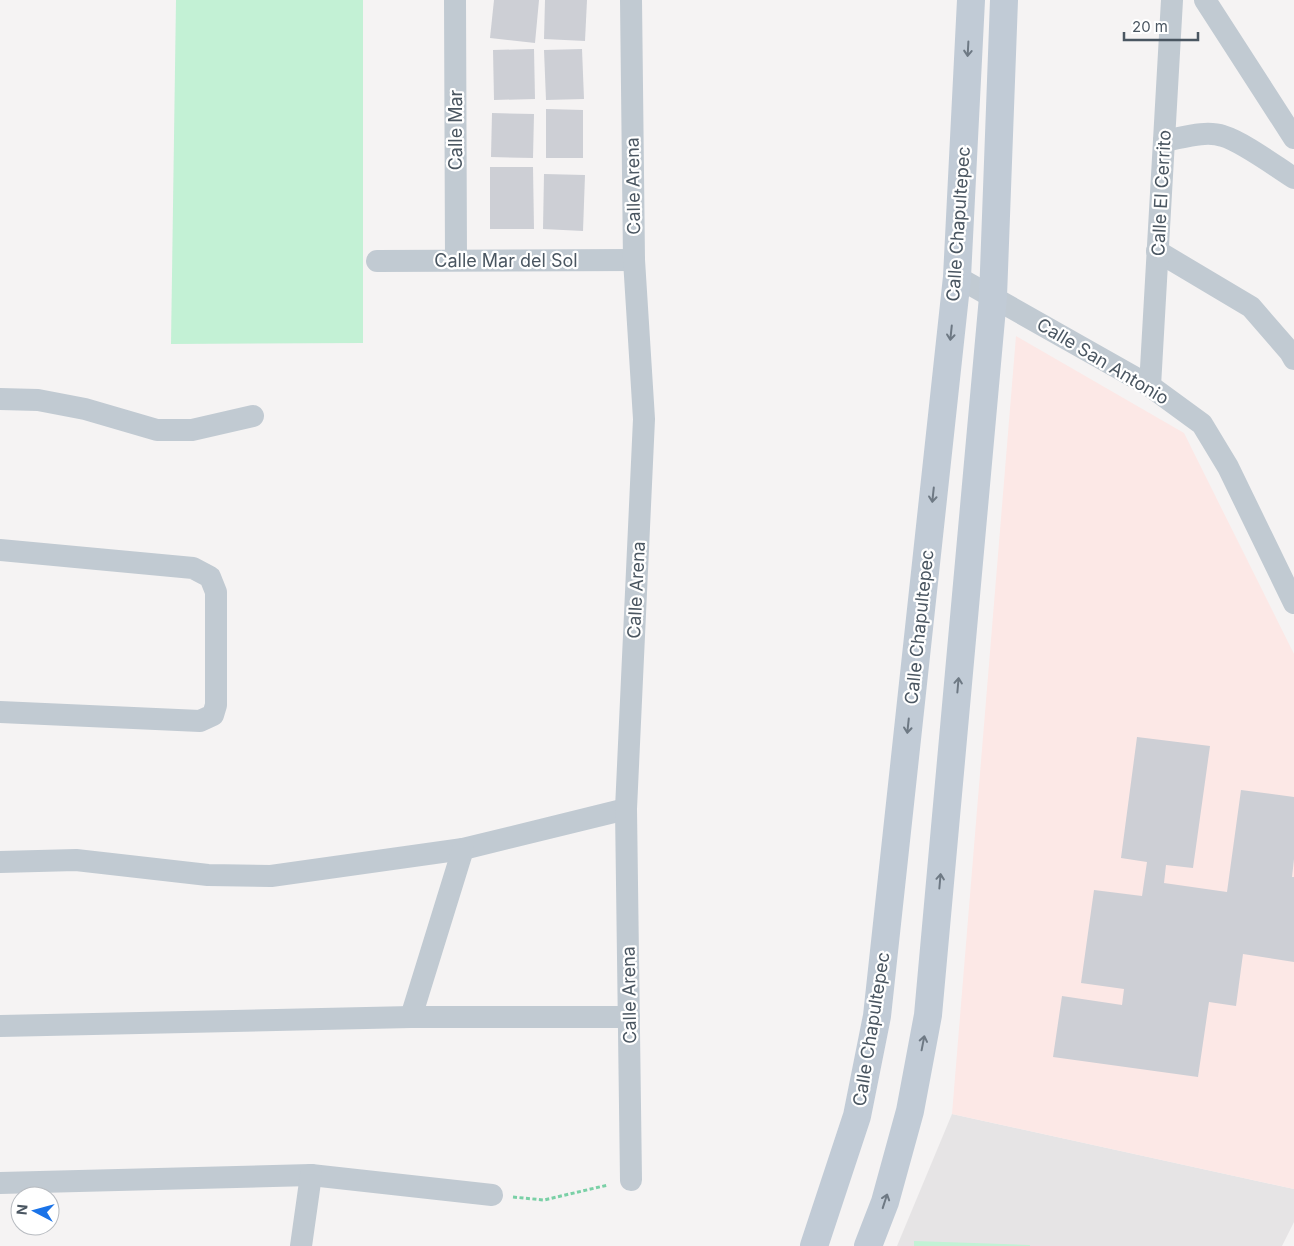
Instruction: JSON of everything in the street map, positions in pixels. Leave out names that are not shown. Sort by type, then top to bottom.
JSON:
[{"type":"street","name":"Calle Mar","points":[[455,0],[456,260]]},
{"type":"street","name":"Calle Arena","points":[[630,1180],[626,809],[644,419],[634,260],[631,0]]},
{"type":"street","name":"Calle Chapultepec","points":[[814,1246],[857,1116],[877,1016],[956,277],[970,0]]},
{"type":"street","name":"Calle Chapultepec","points":[[868,1246],[886,1202],[910,1112],[928,1015],[993,297],[1004,0]]},
{"type":"street","name":"Calle El Cerrito","points":[[1150,386],[1172,0]]},
{"type":"street","points":[[1204,0],[1294,138]]},
{"type":"street","points":[[1164,141],[1202,135],[1222,135],[1294,178]]},
{"type":"street","points":[[1157,251],[1251,307],[1294,359]]},
{"type":"street","name":"Calle Mar del Sol","points":[[377,261],[634,260]]},
{"type":"street","name":"Calle San Antonio","points":[[956,277],[1150,386],[1202,424],[1228,467],[1294,603]]},
{"type":"street","points":[[0,399],[38,400],[85,409],[158,430],[192,430],[253,416]]},
{"type":"street","points":[[0,550],[193,568],[210,577],[216,592],[216,705],[213,715],[200,721],[0,712]]},
{"type":"street","points":[[0,862],[76,860],[208,875],[271,876],[463,848],[626,809]]},
{"type":"street","points":[[411,1017],[463,848]]},
{"type":"street","points":[[0,1026],[411,1017],[629,1017]]},
{"type":"street","points":[[300,1246],[311,1175]]},
{"type":"street","points":[[0,1183],[311,1175],[492,1195]]},
{"type":"path","points":[[492,1195],[544,1200],[630,1180]]},
{"type":"shaded area","points":[[1016,336],[1184,433],[1294,654],[1294,1189],[952,1114]]},
{"type":"shaded area","points":[[952,1114],[1294,1189],[1294,1222],[1282,1246],[897,1246]]},
{"type":"green space","points":[[176,0],[363,0],[363,343],[171,344]]},
{"type":"green space","points":[[914,1241],[1030,1245],[1030,1246],[914,1246]]},
{"type":"building","points":[[494,0],[539,0],[535,43],[490,38]]},
{"type":"building","points":[[545,0],[587,0],[585,41],[544,39]]},
{"type":"building","points":[[534,49],[535,99],[494,100],[493,50]]},
{"type":"building","points":[[582,49],[584,99],[546,100],[544,50]]},
{"type":"building","points":[[546,109],[583,110],[583,158],[546,158]]},
{"type":"building","points":[[492,113],[534,114],[533,158],[491,157]]},
{"type":"building","points":[[490,167],[533,167],[534,229],[490,229]]},
{"type":"building","points":[[544,174],[585,175],[583,231],[543,229]]},
{"type":"building","points":[[1137,737],[1210,746],[1193,868],[1166,865],[1164,883],[1227,892],[1241,790],[1294,797],[1294,859],[1292,877],[1294,877],[1294,962],[1243,954],[1236,1006],[1209,1002],[1198,1077],[1053,1057],[1062,996],[1122,1005],[1124,989],[1081,983],[1094,890],[1142,896],[1147,862],[1121,858]]}]
